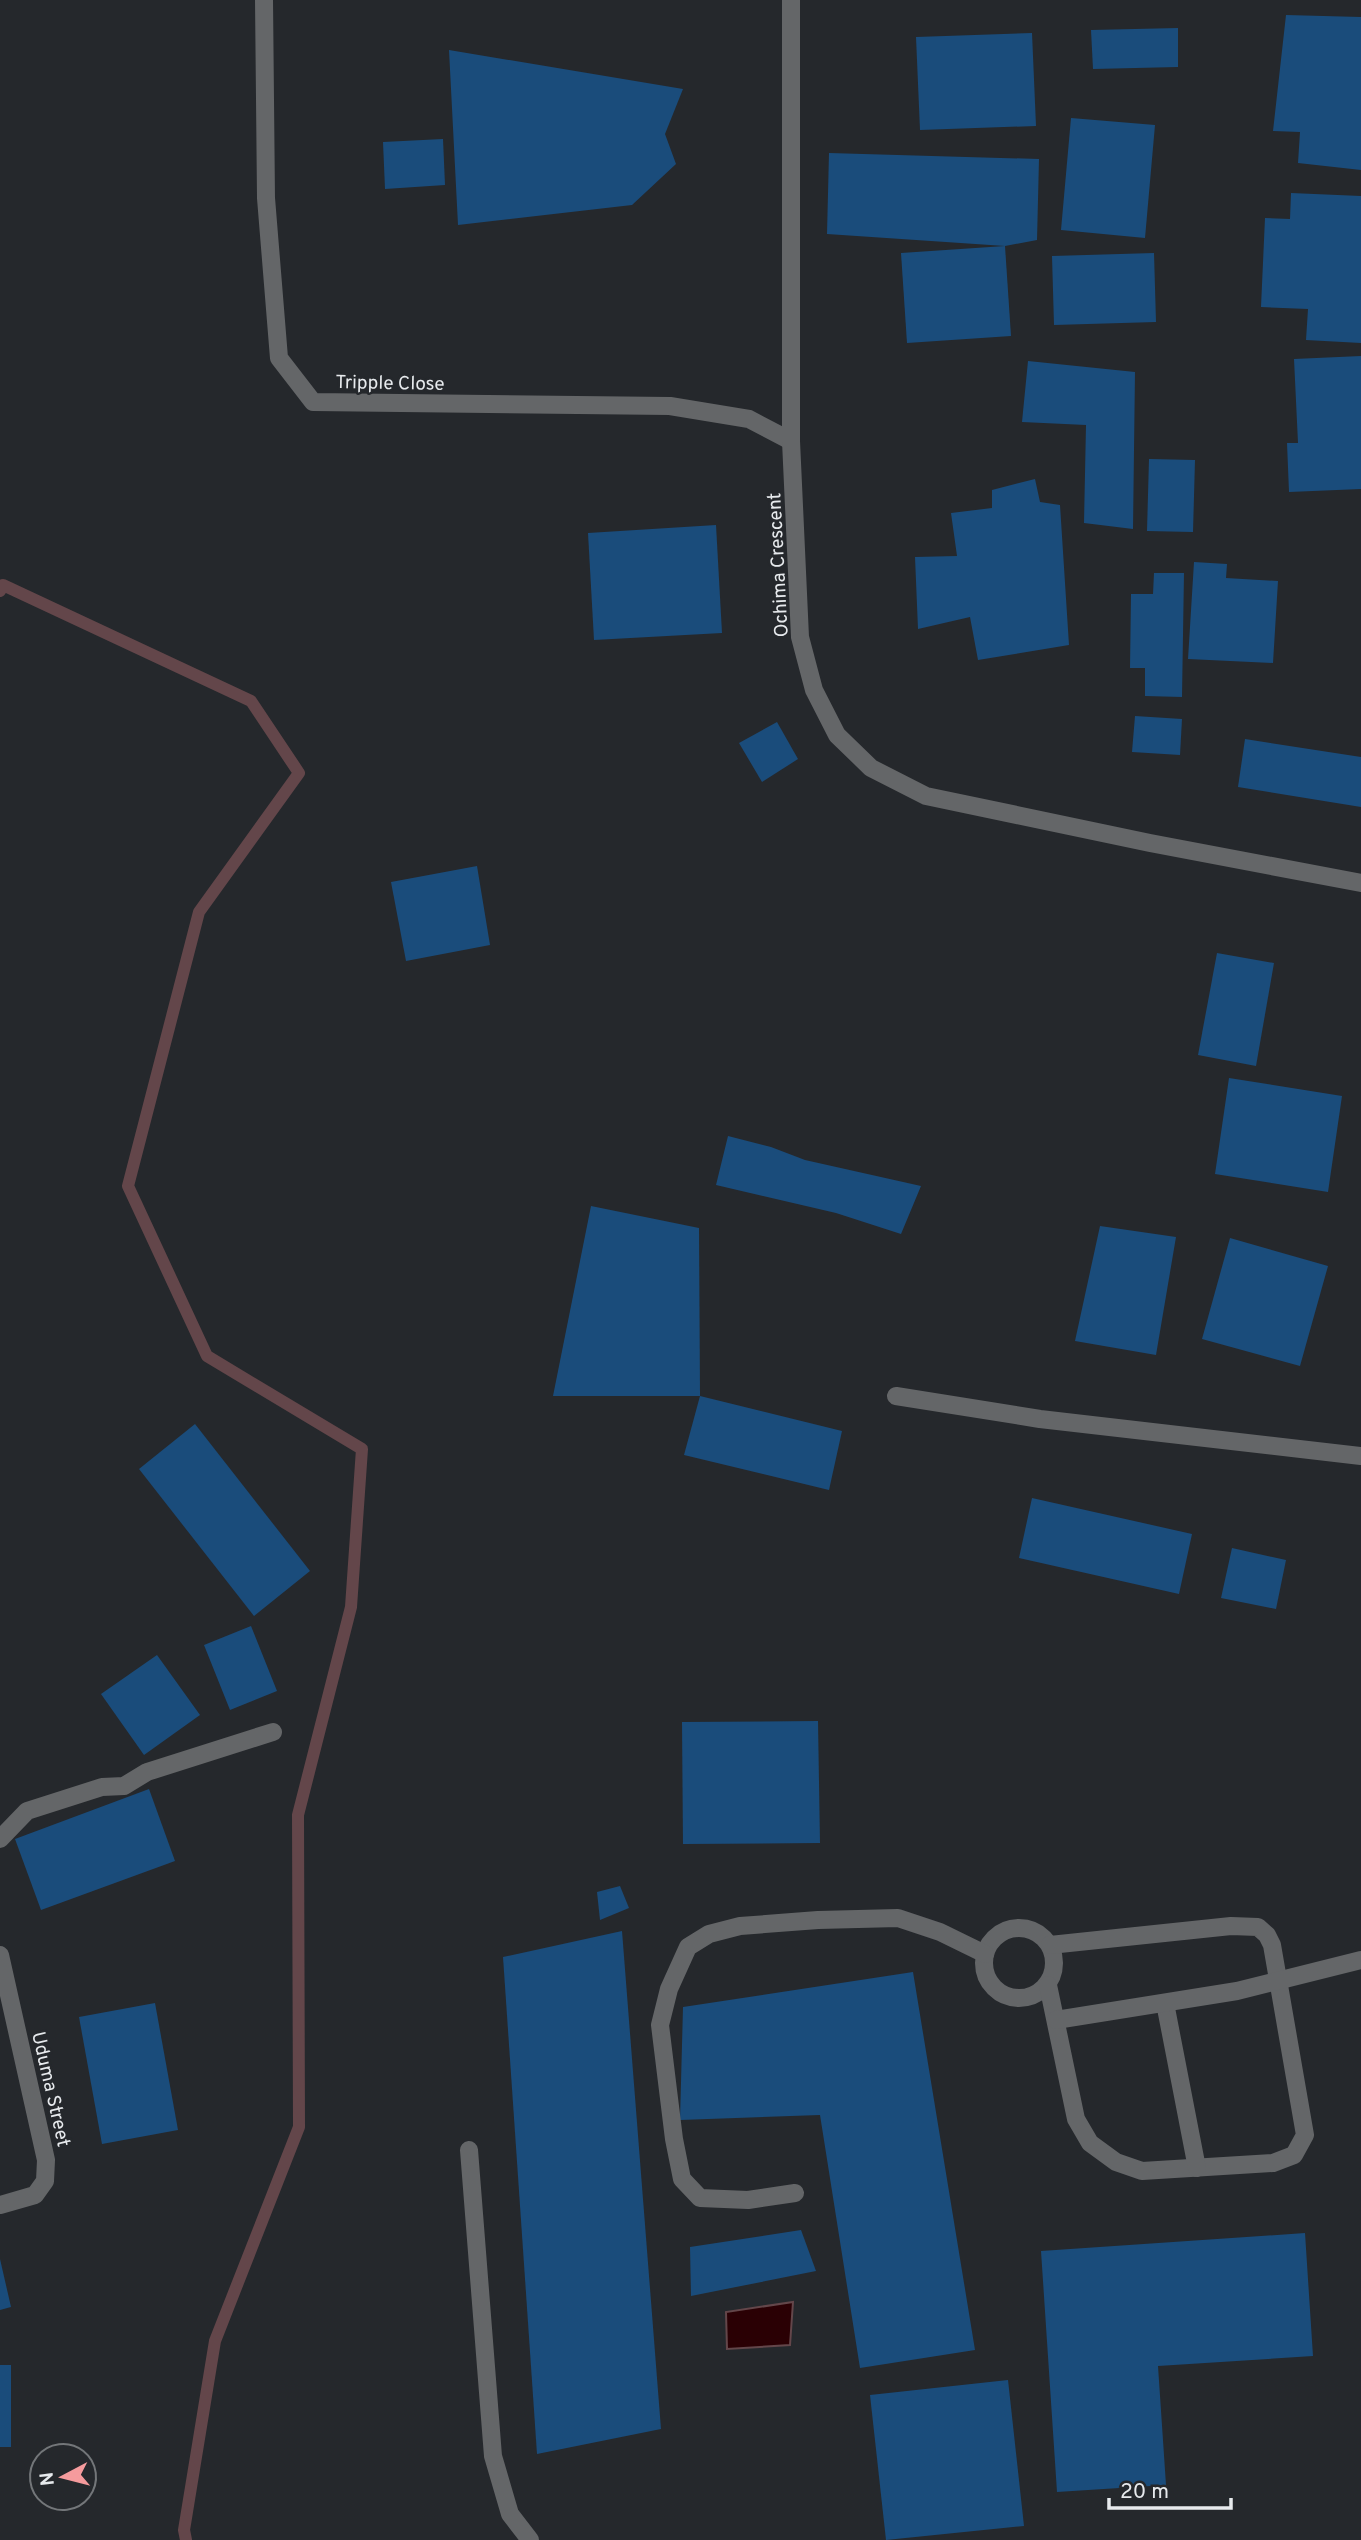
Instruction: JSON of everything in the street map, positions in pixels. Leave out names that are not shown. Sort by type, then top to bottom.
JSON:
[{"type":"street","name":"Tripple Close","points":[[264,0],[267,198],[279,358],[313,402],[670,406],[749,419],[791,441]]},
{"type":"street","name":"Ochima Crescent","points":[[791,0],[791,441],[800,637],[814,690],[837,735],[871,768],[926,796],[1150,843],[1361,883]]},
{"type":"street","points":[[896,1396],[1040,1419],[1361,1456]]},
{"type":"street","points":[[0,1839],[27,1811],[102,1787],[124,1786],[147,1772],[273,1732]]},
{"type":"street","points":[[795,2193],[748,2200],[700,2198],[682,2179],[674,2139],[660,2025],[669,1989],[688,1947],[709,1934],[740,1926],[898,1918],[940,1932],[985,1954]]},
{"type":"street","points":[[1048,1985],[1076,2119],[1090,2143],[1116,2162],[1142,2171],[1273,2163],[1294,2155],[1306,2135],[1272,1945],[1267,1935],[1258,1927],[1231,1926],[1050,1945]]},
{"type":"street","points":[[1015,1927],[1028,1928],[1041,1935],[1050,1945],[1055,1958],[1054,1972],[1048,1985],[1037,1994],[1024,1999],[1010,1998],[997,1991],[989,1981],[984,1968],[985,1954],[990,1941],[1002,1932],[1015,1927]]},
{"type":"street","name":"Uduma Street","points":[[0,1955],[46,2160],[46,2180],[35,2195],[0,2205]]},
{"type":"street","points":[[1056,2020],[1237,1990],[1361,1960]]},
{"type":"street","points":[[1165,2003],[1197,2168]]},
{"type":"street","points":[[469,2150],[493,2456],[510,2514],[530,2540]]},
{"type":"shaded area","points":[[793,2302],[790,2345],[727,2349],[726,2312]]},
{"type":"building","points":[[1286,15],[1361,17],[1361,170],[1298,163],[1300,132],[1273,131]]},
{"type":"building","points":[[1178,28],[1178,67],[1093,69],[1091,30]]},
{"type":"building","points":[[1032,33],[1036,126],[920,130],[916,37]]},
{"type":"building","points":[[449,50],[683,89],[665,134],[676,164],[632,205],[458,225]]},
{"type":"building","points":[[1071,118],[1155,125],[1145,238],[1061,230]]},
{"type":"building","points":[[443,139],[445,185],[385,189],[383,142]]},
{"type":"building","points":[[829,153],[1039,159],[1037,240],[1005,246],[827,234]]},
{"type":"building","points":[[1291,193],[1361,196],[1361,343],[1306,340],[1308,309],[1261,307],[1265,218],[1290,219]]},
{"type":"building","points":[[1005,246],[1011,336],[907,343],[901,253]]},
{"type":"building","points":[[1154,253],[1156,322],[1054,325],[1052,256]]},
{"type":"building","points":[[1361,356],[1361,489],[1289,492],[1287,443],[1298,443],[1294,359]]},
{"type":"building","points":[[1028,361],[1135,372],[1133,529],[1084,523],[1086,425],[1022,422]]},
{"type":"building","points":[[1149,459],[1195,460],[1193,532],[1147,531]]},
{"type":"building","points":[[1035,479],[1040,502],[1060,505],[1069,645],[978,660],[970,617],[918,629],[915,557],[957,556],[951,513],[992,508],[992,490]]},
{"type":"building","points":[[716,525],[722,633],[594,640],[588,533]]},
{"type":"building","points":[[1194,562],[1227,564],[1226,578],[1278,581],[1273,663],[1188,659]]},
{"type":"building","points":[[1154,573],[1184,573],[1182,697],[1145,696],[1145,668],[1130,668],[1131,594],[1153,594]]},
{"type":"building","points":[[1135,716],[1182,719],[1180,755],[1132,752]]},
{"type":"building","points":[[777,722],[798,759],[762,782],[739,743]]},
{"type":"building","points":[[1245,739],[1361,757],[1361,807],[1238,787]]},
{"type":"building","points":[[477,866],[490,945],[406,961],[391,882]]},
{"type":"building","points":[[1217,953],[1274,963],[1256,1066],[1198,1055]]},
{"type":"building","points":[[1229,1078],[1342,1096],[1328,1192],[1215,1174]]},
{"type":"building","points":[[728,1136],[771,1147],[805,1160],[921,1186],[901,1234],[836,1213],[716,1185]]},
{"type":"building","points":[[591,1206],[699,1228],[700,1396],[553,1396]]},
{"type":"building","points":[[1100,1226],[1176,1237],[1156,1355],[1075,1341]]},
{"type":"building","points":[[1230,1238],[1328,1266],[1300,1366],[1202,1339]]},
{"type":"building","points":[[700,1396],[842,1431],[829,1490],[684,1455]]},
{"type":"building","points":[[195,1424],[310,1571],[254,1616],[139,1469]]},
{"type":"building","points":[[1032,1498],[1192,1534],[1179,1594],[1019,1558]]},
{"type":"building","points":[[1232,1548],[1286,1560],[1276,1609],[1221,1598]]},
{"type":"building","points":[[251,1626],[277,1691],[230,1710],[204,1645]]},
{"type":"building","points":[[157,1655],[200,1715],[144,1755],[101,1694]]},
{"type":"building","points":[[818,1721],[820,1843],[683,1844],[682,1722]]},
{"type":"building","points":[[149,1789],[175,1861],[41,1910],[15,1839]]},
{"type":"building","points":[[620,1886],[629,1908],[600,1920],[597,1892]]},
{"type":"building","points":[[622,1931],[661,2429],[537,2454],[503,1957]]},
{"type":"building","points":[[913,1972],[975,2350],[860,2368],[820,2115],[680,2120],[683,2007]]},
{"type":"building","points":[[155,2003],[178,2130],[102,2144],[79,2017]]},
{"type":"building","points":[[801,2230],[816,2271],[691,2296],[690,2247]]},
{"type":"building","points":[[1305,2233],[1313,2356],[1158,2366],[1166,2485],[1057,2492],[1041,2251]]},
{"type":"building","points":[[0,2259],[11,2307],[0,2310]]},
{"type":"building","points":[[0,2365],[11,2365],[11,2447],[0,2447]]},
{"type":"building","points":[[1008,2380],[1024,2526],[886,2540],[870,2395]]},
{"type":"waterway","points":[[0,591],[3,585],[251,701],[299,773],[199,912],[128,1186],[207,1356],[362,1449],[351,1607],[298,1815],[299,2127],[215,2341],[184,2530],[186,2540]]}]
